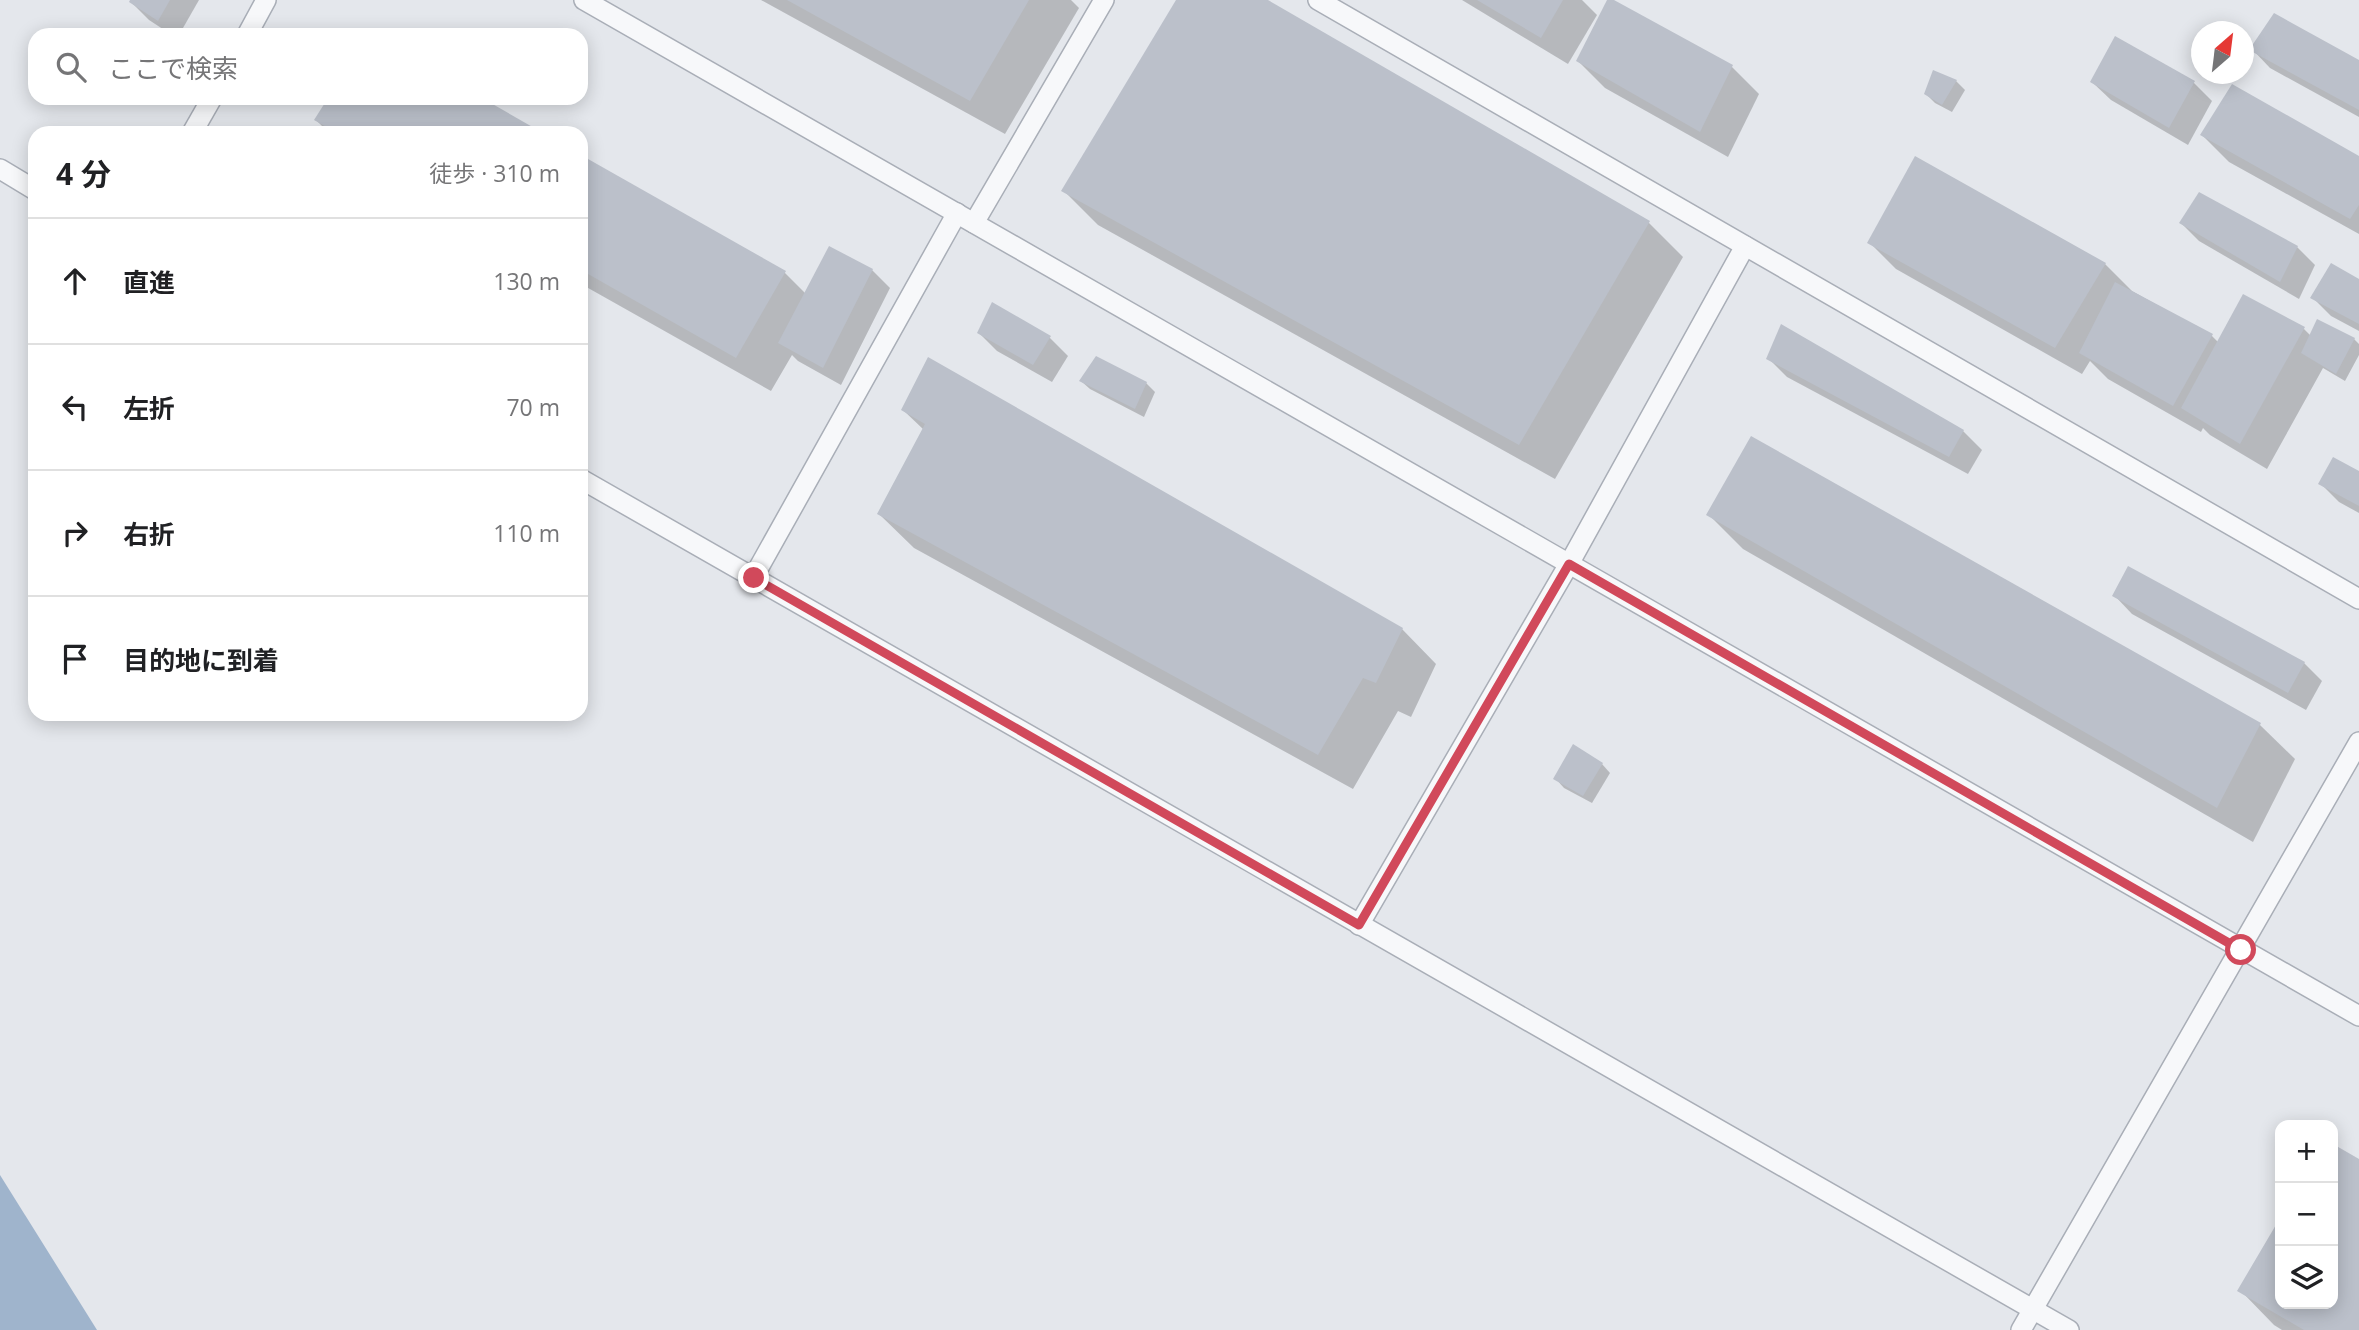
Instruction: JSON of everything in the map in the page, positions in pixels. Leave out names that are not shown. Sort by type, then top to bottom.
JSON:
[{"type":"lane","points":[[251,28],[266,0]]},
{"type":"lane","points":[[584,0],[2359,1016]]},
{"type":"lane","points":[[754,578],[965,218],[1104,0]]},
{"type":"lane","points":[[1318,0],[2359,600]]},
{"type":"lane","points":[[196,126],[208,105]]},
{"type":"lane","points":[[0,169],[28,186]]},
{"type":"lane","points":[[1359,925],[1569,564],[1745,246]]},
{"type":"lane","points":[[588,483],[2069,1330]]},
{"type":"lane","points":[[2021,1330],[2359,742]]},
{"type":"water","points":[[0,1175],[97,1330],[0,1330]]},
{"type":"building","points":[[170,0],[158,21],[129,2]]},
{"type":"building","points":[[787,0],[1029,0],[970,101]]},
{"type":"building","points":[[1176,0],[1268,0],[1650,221],[1519,445],[1061,191]]},
{"type":"building","points":[[1477,0],[1563,0],[1541,38]]},
{"type":"building","points":[[1607,0],[1614,0],[1733,65],[1700,132],[1576,61]]},
{"type":"building","points":[[2274,13],[2359,60],[2359,110],[2254,53],[2254,43]]},
{"type":"building","points":[[2115,36],[2191,79],[2191,84],[2193,84],[2169,128],[2090,82]]},
{"type":"building","points":[[1933,70],[1957,80],[1942,105],[1924,94]]},
{"type":"building","points":[[2232,84],[2359,156],[2359,205],[2350,219],[2200,135]]},
{"type":"building","points":[[324,105],[494,105],[531,126],[325,126],[314,120]]},
{"type":"building","points":[[1915,156],[2106,263],[2055,348],[1867,243]]},
{"type":"building","points":[[588,159],[786,271],[736,358],[588,274]]},
{"type":"building","points":[[2199,192],[2298,246],[2280,282],[2179,223]]},
{"type":"building","points":[[829,246],[873,269],[823,368],[778,343]]},
{"type":"building","points":[[2331,263],[2359,279],[2359,324],[2310,298]]},
{"type":"building","points":[[2115,282],[2213,334],[2173,406],[2079,353]]},
{"type":"building","points":[[2243,294],[2305,327],[2240,444],[2181,408]]},
{"type":"building","points":[[992,302],[1051,336],[1033,365],[977,333]]},
{"type":"building","points":[[2317,319],[2355,338],[2336,374],[2301,353]]},
{"type":"building","points":[[1781,324],[1964,430],[1949,457],[1766,359]]},
{"type":"building","points":[[1096,356],[1147,382],[1135,409],[1079,381]]},
{"type":"building","points":[[928,357],[1403,628],[1376,683],[1363,678],[1318,755],[877,514],[925,424],[901,410]]},
{"type":"building","points":[[1751,436],[2261,723],[2217,808],[1706,515]]},
{"type":"building","points":[[2333,457],[2359,471],[2359,506],[2318,484]]},
{"type":"building","points":[[2128,566],[2305,662],[2288,693],[2112,596]]},
{"type":"building","points":[[1573,744],[1603,763],[1583,796],[1553,779]]},
{"type":"building","points":[[2338,1147],[2359,1159],[2359,1330],[2304,1330],[2237,1291],[2275,1226],[2275,1309],[2338,1309]]},
{"type":"route","points":[[754,578],[1359,925],[1569,564],[2241,950]]}]
